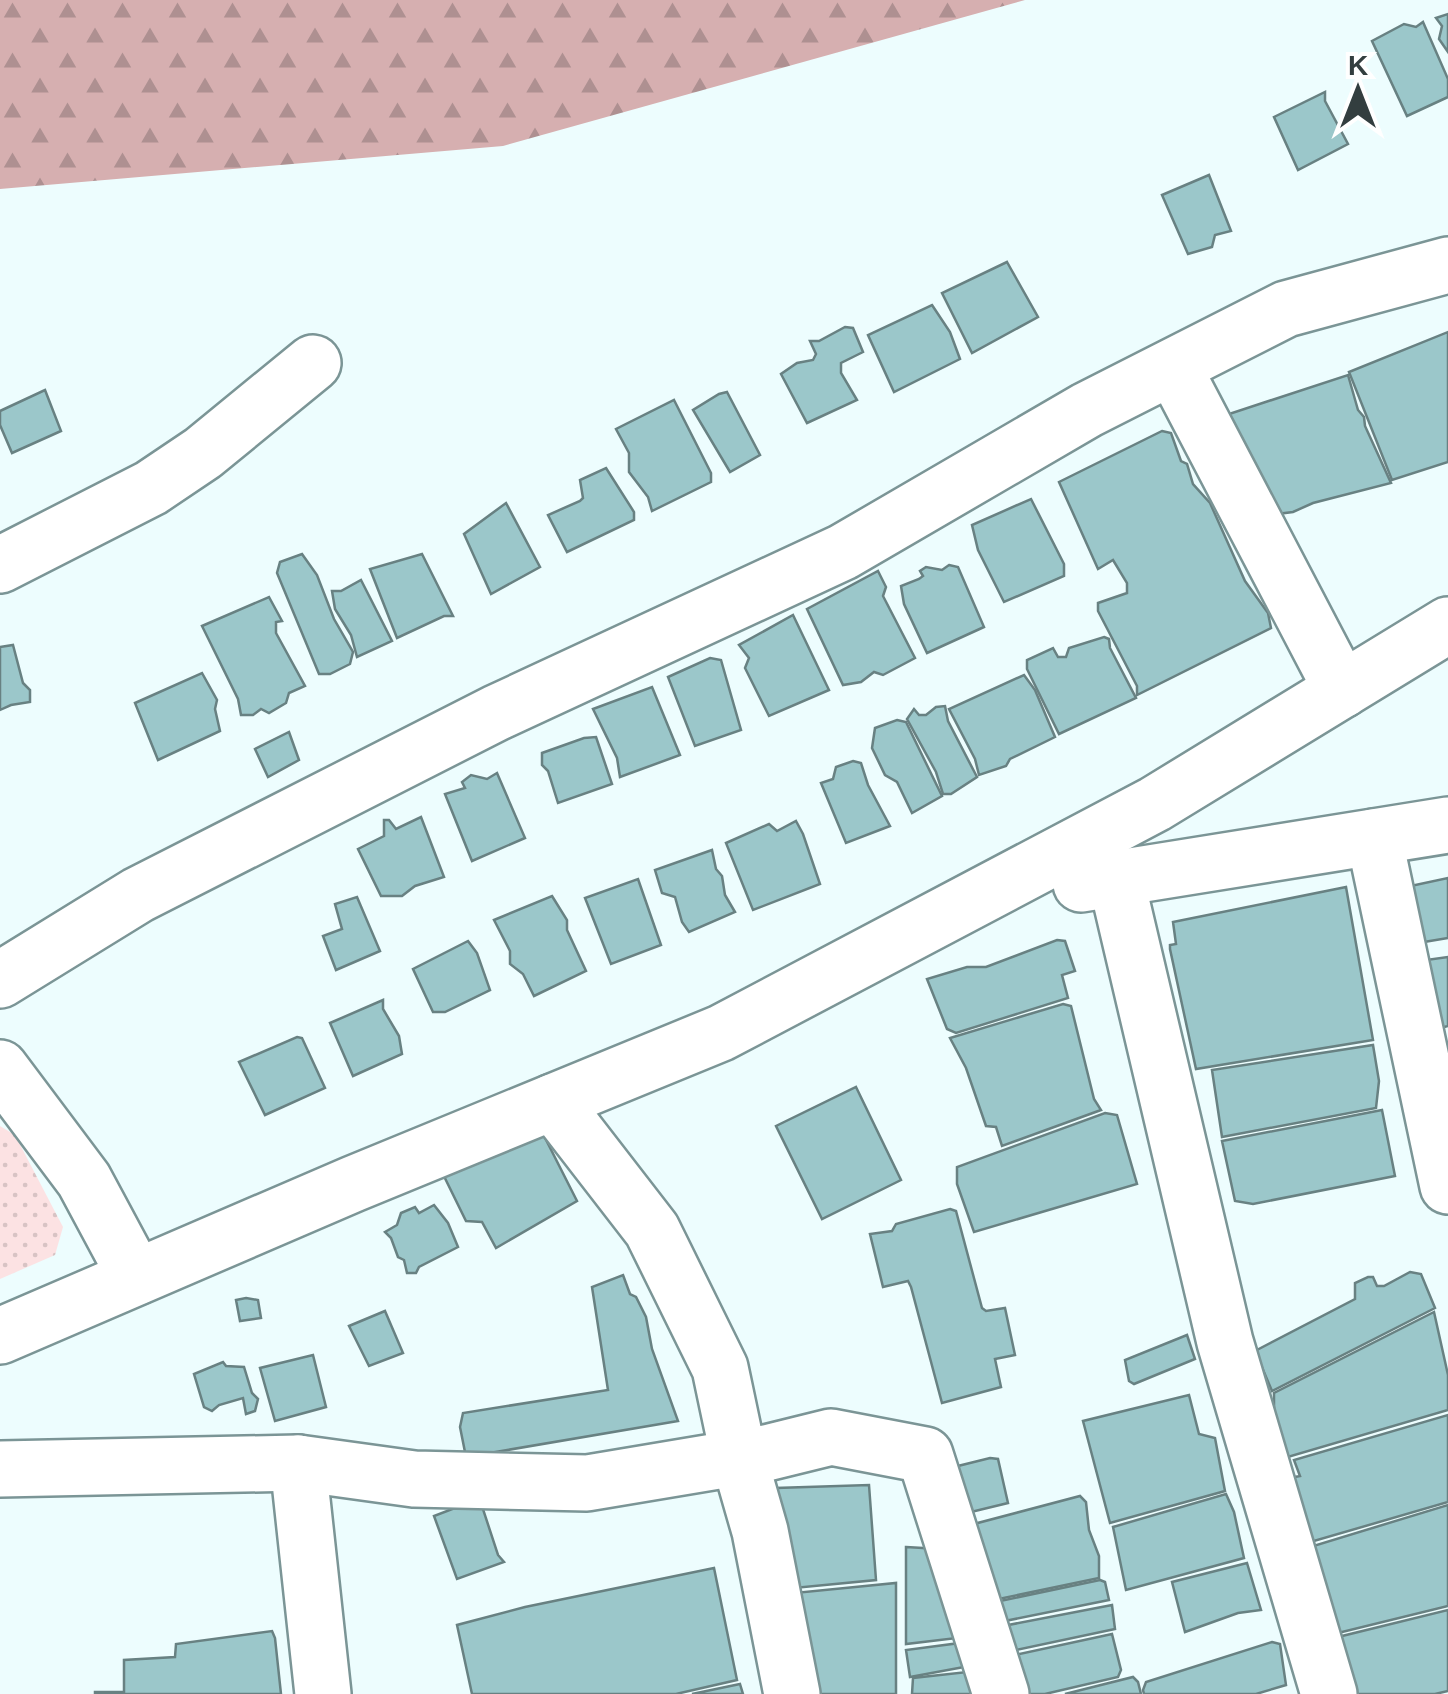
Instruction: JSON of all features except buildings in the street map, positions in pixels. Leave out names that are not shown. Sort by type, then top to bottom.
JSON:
[{"type":"street","points":[[0,980],[138,895],[496,713],[843,552],[1088,410],[1286,309],[1448,265]]},
{"type":"street","points":[[0,565],[151,488],[203,452],[313,364]]},
{"type":"street","points":[[1173,367],[1342,690]]},
{"type":"street","points":[[0,1336],[721,1032],[1155,804],[1448,626]]},
{"type":"street","points":[[969,902],[1448,825]]},
{"type":"street","points":[[1374,837],[1448,1186]]},
{"type":"street","points":[[1116,879],[1225,1342],[1329,1694]]},
{"type":"street","points":[[0,1068],[84,1180],[136,1277]]},
{"type":"street","points":[[553,1102],[652,1230],[720,1368],[760,1531],[792,1694]]},
{"type":"street","points":[[0,1469],[298,1464],[414,1479],[587,1482],[740,1458],[831,1437],[926,1455],[1002,1694]]},
{"type":"street","points":[[298,1464],[323,1694]]},
{"type":"shaded area","points":[[0,1126],[15,1135],[63,1227],[55,1255],[0,1279]]},
{"type":"green space","points":[[0,0],[1025,0],[503,146],[0,189]]}]
